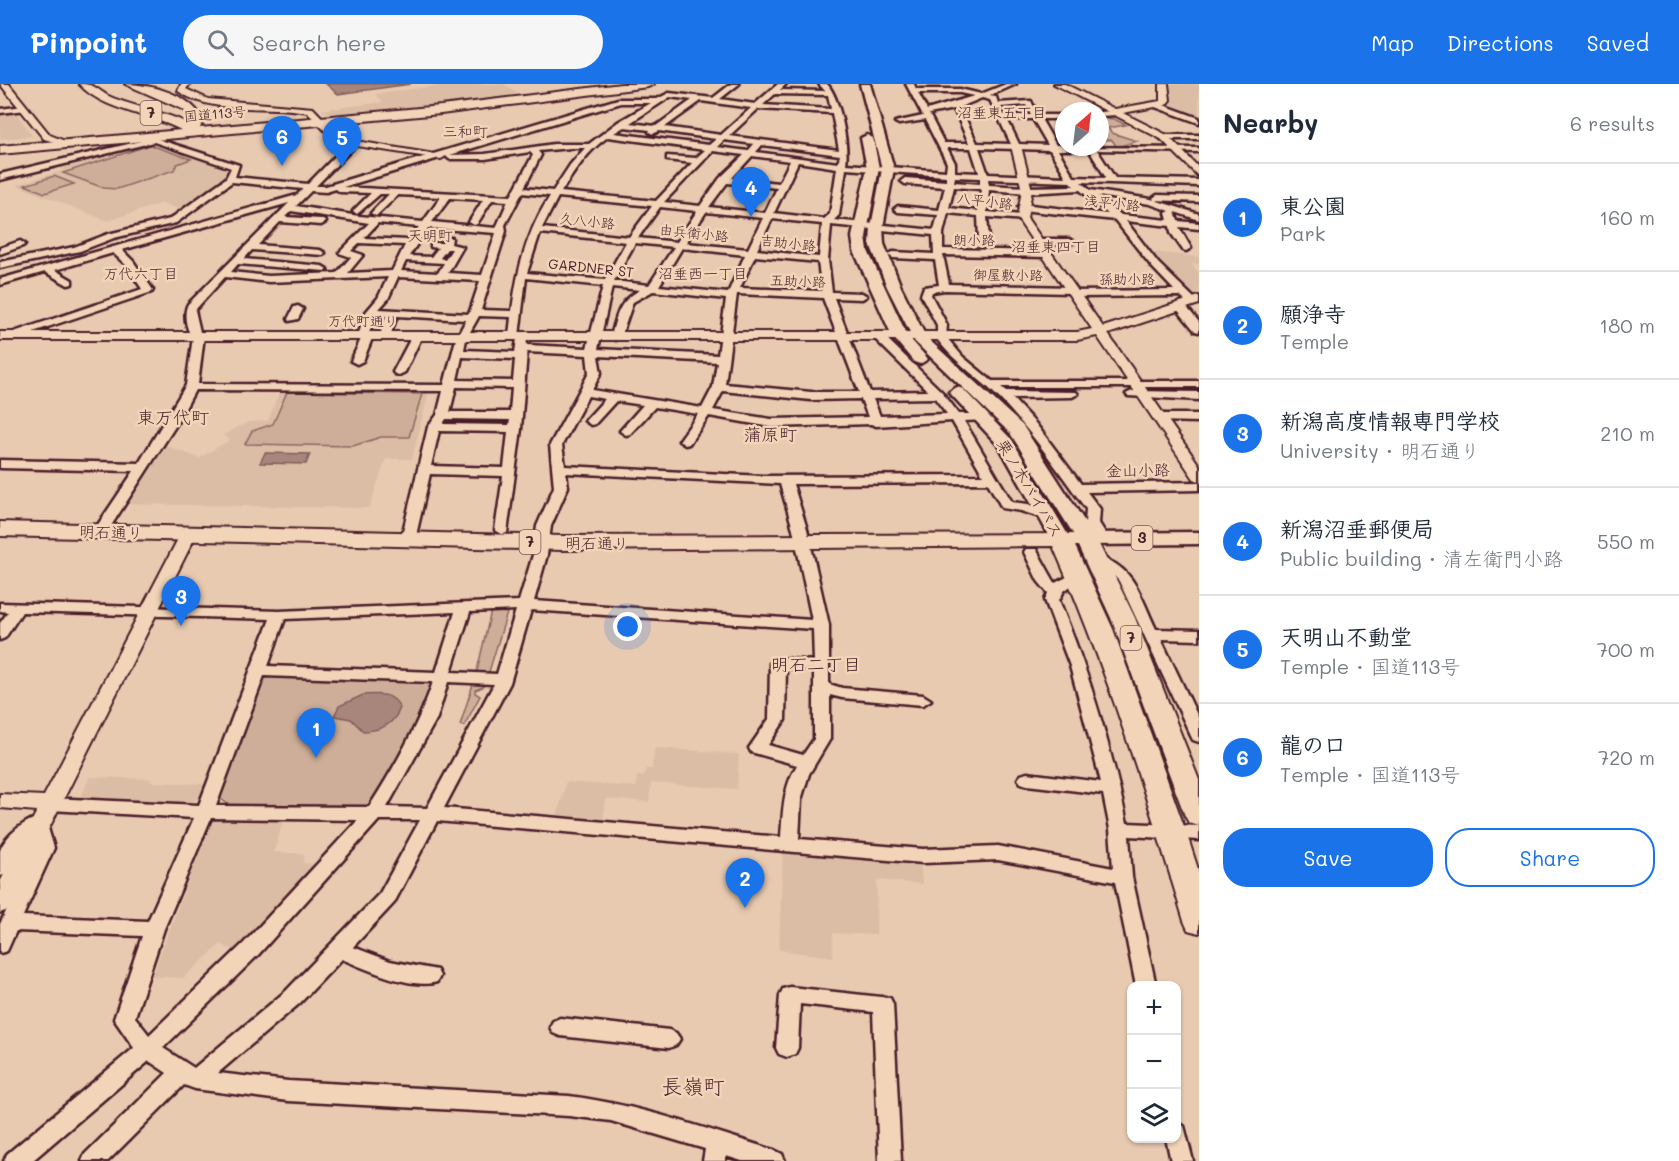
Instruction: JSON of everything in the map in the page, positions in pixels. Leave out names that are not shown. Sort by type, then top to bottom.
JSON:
[{"type":"highway","name":"7","points":[[131,84],[184,104],[194,111]]},
{"type":"highway","name":"国道113号","points":[[0,150],[134,136],[165,137],[193,131],[441,110],[648,84]]},
{"type":"highway","name":"7","points":[[88,87],[119,104],[164,116],[193,131]]},
{"type":"highway","points":[[194,111],[202,120],[210,124],[258,125]]},
{"type":"highway","points":[[193,131],[197,122],[194,111]]},
{"type":"highway","points":[[134,136],[172,127],[172,122],[164,116]]},
{"type":"highway","name":"明石通り","points":[[0,529],[542,543],[1061,540],[1095,546]]},
{"type":"highway","name":"栗ノ木バイパス","points":[[1061,540],[1101,628],[1185,832],[1199,921]]},
{"type":"highway","name":"栗ノ木バイパス","points":[[1095,546],[1199,816]]},
{"type":"main road","name":"栗ノ木バイパス","points":[[854,84],[881,168]]},
{"type":"main road","name":"栗ノ木バイパス","points":[[865,84],[881,168],[869,226],[860,237],[861,251],[900,336],[928,368],[983,417],[1006,444],[1061,540]]},
{"type":"main road","name":"栗ノ木バイパス","points":[[869,226],[878,251],[918,335],[1017,430],[1095,546]]},
{"type":"main road","name":"3","points":[[1095,546],[1199,538]]},
{"type":"street","points":[[4,84],[47,137],[62,143]]},
{"type":"street","points":[[16,84],[75,158]]},
{"type":"street","points":[[186,84],[183,91],[195,96],[242,105],[305,108],[321,120],[334,135],[353,143],[477,159],[544,147],[589,146]]},
{"type":"street","points":[[714,101],[735,84]]},
{"type":"street","points":[[93,1161],[188,1076],[293,997],[387,898],[434,814],[503,679],[542,543],[544,526],[561,487],[562,480],[557,469],[556,445],[595,373],[590,351],[592,337],[608,283],[634,240],[660,204],[722,138],[782,84]]},
{"type":"street","points":[[823,84],[831,93],[844,153],[834,215],[827,221],[823,260],[828,296],[876,422]]},
{"type":"street","points":[[899,123],[956,106],[1012,84]]},
{"type":"street","points":[[1058,84],[1164,138],[1199,174]]},
{"type":"street","points":[[1109,113],[1158,105],[1166,100],[1164,84]]},
{"type":"street","points":[[912,88],[960,91],[993,99],[1016,146],[1026,184],[1022,212],[1046,254],[1199,476]]},
{"type":"street","points":[[912,88],[951,164],[950,185],[939,233],[939,255],[945,287],[927,290],[926,295],[942,325],[940,335],[959,359],[1003,395],[1032,427],[1094,510],[1092,523],[1095,546],[1125,579],[1199,735]]},
{"type":"street","points":[[773,92],[831,93]]},
{"type":"street","points":[[502,530],[518,386],[518,314],[521,275],[537,230],[556,193],[589,146],[655,101],[669,95],[756,106],[835,111]]},
{"type":"street","points":[[644,140],[699,99]]},
{"type":"street","points":[[0,282],[441,156],[621,101],[655,101]]},
{"type":"street","points":[[995,105],[1028,103],[1071,179],[1081,190],[1118,217],[1133,233],[1155,265],[1188,300],[1199,329]]},
{"type":"street","points":[[1158,105],[1199,121]]},
{"type":"street","points":[[956,106],[975,145],[984,177],[983,214],[980,224],[984,239]]},
{"type":"street","points":[[0,111],[24,108]]},
{"type":"street","points":[[1000,117],[1055,117]]},
{"type":"street","points":[[559,127],[566,118]]},
{"type":"street","points":[[621,124],[844,153]]},
{"type":"street","points":[[606,134],[843,166],[984,177],[1081,190],[1172,208],[1198,224]]},
{"type":"street","points":[[544,147],[553,135]]},
{"type":"street","points":[[0,176],[165,137],[236,167],[230,179],[176,220],[77,249],[0,266]]},
{"type":"street","points":[[1164,138],[1199,137]]},
{"type":"street","points":[[100,532],[170,424],[191,387],[198,357],[199,336],[195,334],[190,310],[192,304],[353,143]]},
{"type":"street","points":[[616,337],[622,312],[629,300],[652,288],[702,208],[723,180],[759,143]]},
{"type":"street","points":[[941,145],[1054,147]]},
{"type":"street","points":[[1109,148],[1199,150]]},
{"type":"street","points":[[408,540],[434,427],[443,415],[463,336],[474,315],[501,228],[537,155],[531,149]]},
{"type":"street","points":[[1098,156],[1131,199]]},
{"type":"street","points":[[670,158],[699,161]]},
{"type":"street","points":[[685,441],[705,413],[719,387],[732,294],[794,160]]},
{"type":"street","points":[[230,179],[309,188],[489,198],[556,193],[939,233]]},
{"type":"street","points":[[905,181],[985,188],[1071,179],[1199,183]]},
{"type":"street","points":[[723,180],[783,186]]},
{"type":"street","points":[[342,201],[355,190]]},
{"type":"street","points":[[357,211],[377,192]]},
{"type":"street","points":[[340,276],[358,255],[344,253],[395,193]]},
{"type":"street","points":[[357,361],[371,312],[383,298],[411,243],[447,196]]},
{"type":"street","points":[[474,222],[489,198]]},
{"type":"street","points":[[1150,198],[1199,199]]},
{"type":"street","points":[[1166,198],[1172,208],[1172,222],[1182,248],[1199,248]]},
{"type":"street","points":[[289,208],[336,215],[474,222],[501,228]]},
{"type":"street","points":[[336,215],[342,209],[403,223],[426,221],[443,226],[501,228]]},
{"type":"street","name":"八平小路","points":[[898,209],[983,214],[1022,212]]},
{"type":"street","name":"浅平小路","points":[[1022,212],[1198,224]]},
{"type":"street","points":[[278,219],[329,223]]},
{"type":"street","points":[[388,242],[403,223]]},
{"type":"street","points":[[433,261],[440,245],[450,238],[435,237],[443,226]]},
{"type":"street","points":[[269,228],[311,231]]},
{"type":"street","points":[[143,229],[159,237]]},
{"type":"street","name":"久八小路","points":[[537,230],[634,240]]},
{"type":"street","points":[[357,240],[411,243]]},
{"type":"street","name":"由兵衛小路","points":[[634,240],[751,252]]},
{"type":"street","points":[[1039,242],[1069,242]]},
{"type":"street","points":[[0,251],[20,244]]},
{"type":"street","points":[[440,245],[458,247],[441,276]]},
{"type":"street","points":[[251,247],[320,253],[305,267]]},
{"type":"street","points":[[6,336],[148,290],[130,263],[116,249]]},
{"type":"street","name":"吉助小路","points":[[751,252],[823,260]]},
{"type":"street","name":"朗小路","points":[[893,255],[1046,254]]},
{"type":"street","points":[[315,258],[329,260],[319,273]]},
{"type":"street","points":[[402,258],[433,261],[488,273]]},
{"type":"street","points":[[237,261],[305,267],[319,273]]},
{"type":"street","points":[[47,269],[68,282]]},
{"type":"street","points":[[223,274],[269,279],[319,273],[340,276],[395,274],[441,276],[488,273]]},
{"type":"street","name":"GARDNER ST","points":[[521,275],[732,294]]},
{"type":"street","name":"御屋敷小路","points":[[945,287],[1072,292]]},
{"type":"street","name":"孫助小路","points":[[1072,292],[1188,300]]},
{"type":"street","name":"五助小路","points":[[732,294],[862,296]]},
{"type":"street","name":"万代町通り","points":[[6,336],[463,336],[519,344],[592,337],[1077,336],[1099,332],[1188,300]]},
{"type":"street","points":[[371,312],[518,314]]},
{"type":"street","points":[[385,336],[393,312]]},
{"type":"street","points":[[399,372],[417,336]]},
{"type":"street","points":[[878,336],[938,394],[957,419],[994,479],[1007,506],[1023,507],[1049,516]]},
{"type":"street","points":[[458,353],[519,344],[722,359]]},
{"type":"street","points":[[990,384],[1199,384]]},
{"type":"street","points":[[191,387],[518,386]]},
{"type":"street","points":[[719,387],[811,396],[938,394]]},
{"type":"street","points":[[585,392],[771,423],[876,422],[983,417]]},
{"type":"street","points":[[1003,395],[1199,396]]},
{"type":"street","points":[[591,421],[613,397]]},
{"type":"street","points":[[626,431],[651,404]]},
{"type":"street","points":[[443,415],[514,423]]},
{"type":"street","points":[[1159,418],[1199,418]]},
{"type":"street","points":[[434,427],[514,423]]},
{"type":"street","points":[[0,465],[140,467]]},
{"type":"street","points":[[557,469],[785,480],[994,479]]},
{"type":"street","points":[[424,470],[508,472]]},
{"type":"street","points":[[785,480],[802,541],[821,625],[822,740],[800,774],[792,800],[790,846]]},
{"type":"street","name":"金山小路","points":[[1077,488],[1199,486]]},
{"type":"street","points":[[0,904],[39,823],[188,535]]},
{"type":"street","points":[[1031,552],[1045,581],[1056,592]]},
{"type":"street","points":[[1077,576],[1056,592],[1052,600],[1078,666],[1111,789],[1119,829],[1123,877],[1145,981]]},
{"type":"street","points":[[0,607],[279,615],[525,605],[821,625]]},
{"type":"street","points":[[0,635],[18,607]]},
{"type":"street","points":[[15,1161],[148,1049],[251,949],[373,815],[402,769],[429,718],[464,608]]},
{"type":"street","points":[[279,615],[205,812],[154,929],[124,1018],[148,1049],[188,1076],[288,1091],[569,1106],[611,1111],[657,1123],[715,1152],[774,1161]]},
{"type":"street","points":[[1152,634],[1199,635]]},
{"type":"street","points":[[807,762],[757,748],[777,720],[778,663],[820,666]]},
{"type":"street","points":[[257,671],[503,679]]},
{"type":"street","points":[[821,687],[842,693],[923,700]]},
{"type":"street","points":[[1027,779],[1111,789]]},
{"type":"street","points":[[0,801],[205,812],[434,814],[923,856],[998,853],[1123,877]]},
{"type":"street","points":[[0,869],[13,844],[39,823]]},
{"type":"street","points":[[0,945],[45,848],[39,823]]},
{"type":"street","points":[[1119,829],[1185,832]]},
{"type":"street","points":[[11,923],[154,929]]},
{"type":"street","points":[[338,950],[388,969],[430,976]]},
{"type":"street","points":[[787,1048],[790,995],[883,1004],[890,1161]]},
{"type":"street","points":[[560,1027],[669,1039]]},
{"type":"street","points":[[1178,1143],[1182,1161]]},
{"type":"shaded area","points":[[326,84],[411,84],[338,94]]},
{"type":"shaded area","points":[[450,84],[504,84],[518,93],[486,101],[431,107],[331,114],[321,110],[383,102],[375,94]]},
{"type":"shaded area","points":[[1168,84],[1199,84],[1199,117],[1169,105]]},
{"type":"shaded area","points":[[15,111],[32,136],[0,139],[0,113]]},
{"type":"shaded area","points":[[1109,119],[1114,119],[1126,125],[1109,128]]},
{"type":"shaded area","points":[[1109,129],[1112,133],[1137,141],[1117,147],[1112,140],[1109,140]]},
{"type":"shaded area","points":[[149,144],[230,167],[221,179],[182,210],[162,203],[108,221],[16,185],[65,170],[57,167]]},
{"type":"shaded area","points":[[150,145],[191,159],[177,164],[174,170],[117,189],[104,188],[63,173]]},
{"type":"shaded area","points":[[54,176],[74,184],[45,193],[25,185]]},
{"type":"shaded area","points":[[1151,252],[1199,257],[1199,264],[1191,264],[1199,273],[1199,295],[1189,297],[1159,265]]},
{"type":"shaded area","points":[[281,388],[429,391],[412,459],[386,459],[369,508],[127,504],[162,444],[199,458],[230,440],[223,435],[248,422],[268,421]]},
{"type":"shaded area","points":[[287,392],[422,394],[409,437],[381,437],[353,446],[245,444],[252,431],[273,424]]},
{"type":"shaded area","points":[[265,453],[310,454],[306,464],[260,463]]},
{"type":"shaded area","points":[[491,611],[507,613],[488,675],[476,675]]},
{"type":"shaded area","points":[[272,676],[429,681],[435,685],[421,719],[373,804],[362,809],[228,804],[218,797],[263,678]]},
{"type":"shaded area","points":[[474,681],[486,681],[483,687],[475,690],[475,693],[480,696],[464,726],[460,725]]},
{"type":"shaded area","points":[[380,694],[389,697],[394,699],[400,708],[386,726],[369,731],[363,731],[351,719],[334,716],[339,706],[363,695]]},
{"type":"shaded area","points":[[655,748],[739,754],[737,789],[651,783],[649,802],[606,799],[603,821],[557,817],[566,782],[636,787],[637,776],[643,777],[646,769],[652,769]]},
{"type":"shaded area","points":[[90,777],[205,784],[200,798],[191,802],[80,799]]},
{"type":"shaded area","points":[[212,818],[283,821],[274,852],[305,854],[303,863],[327,865],[241,954],[221,944],[183,978],[152,976]]},
{"type":"shaded area","points":[[783,849],[920,861],[922,884],[877,880],[876,935],[833,933],[833,957],[779,950]]},
{"type":"place","name":"龍の口","points":[[282,166]]},
{"type":"place","name":"天明山不動堂","points":[[342,167]]},
{"type":"place","name":"新潟沼垂郵便局","points":[[751,217]]},
{"type":"place","name":"新潟高度情報専門学校","points":[[181,626]]},
{"type":"place","name":"東公園","points":[[316,758]]},
{"type":"place","name":"願浄寺","points":[[745,908]]},
{"type":"district","name":"沼垂東五丁目","points":[[1002,113]]},
{"type":"district","name":"三和町","points":[[465,132]]},
{"type":"district","name":"天明町","points":[[430,236]]},
{"type":"district","name":"沼垂東四丁目","points":[[1056,247]]},
{"type":"district","name":"万代六丁目","points":[[141,274]]},
{"type":"district","name":"沼垂西一丁目","points":[[703,274]]},
{"type":"district","name":"東万代町","points":[[173,418]]},
{"type":"district","name":"蒲原町","points":[[770,435]]},
{"type":"district","name":"明石二丁目","points":[[816,665]]},
{"type":"district","name":"長嶺町","points":[[693,1087]]}]
